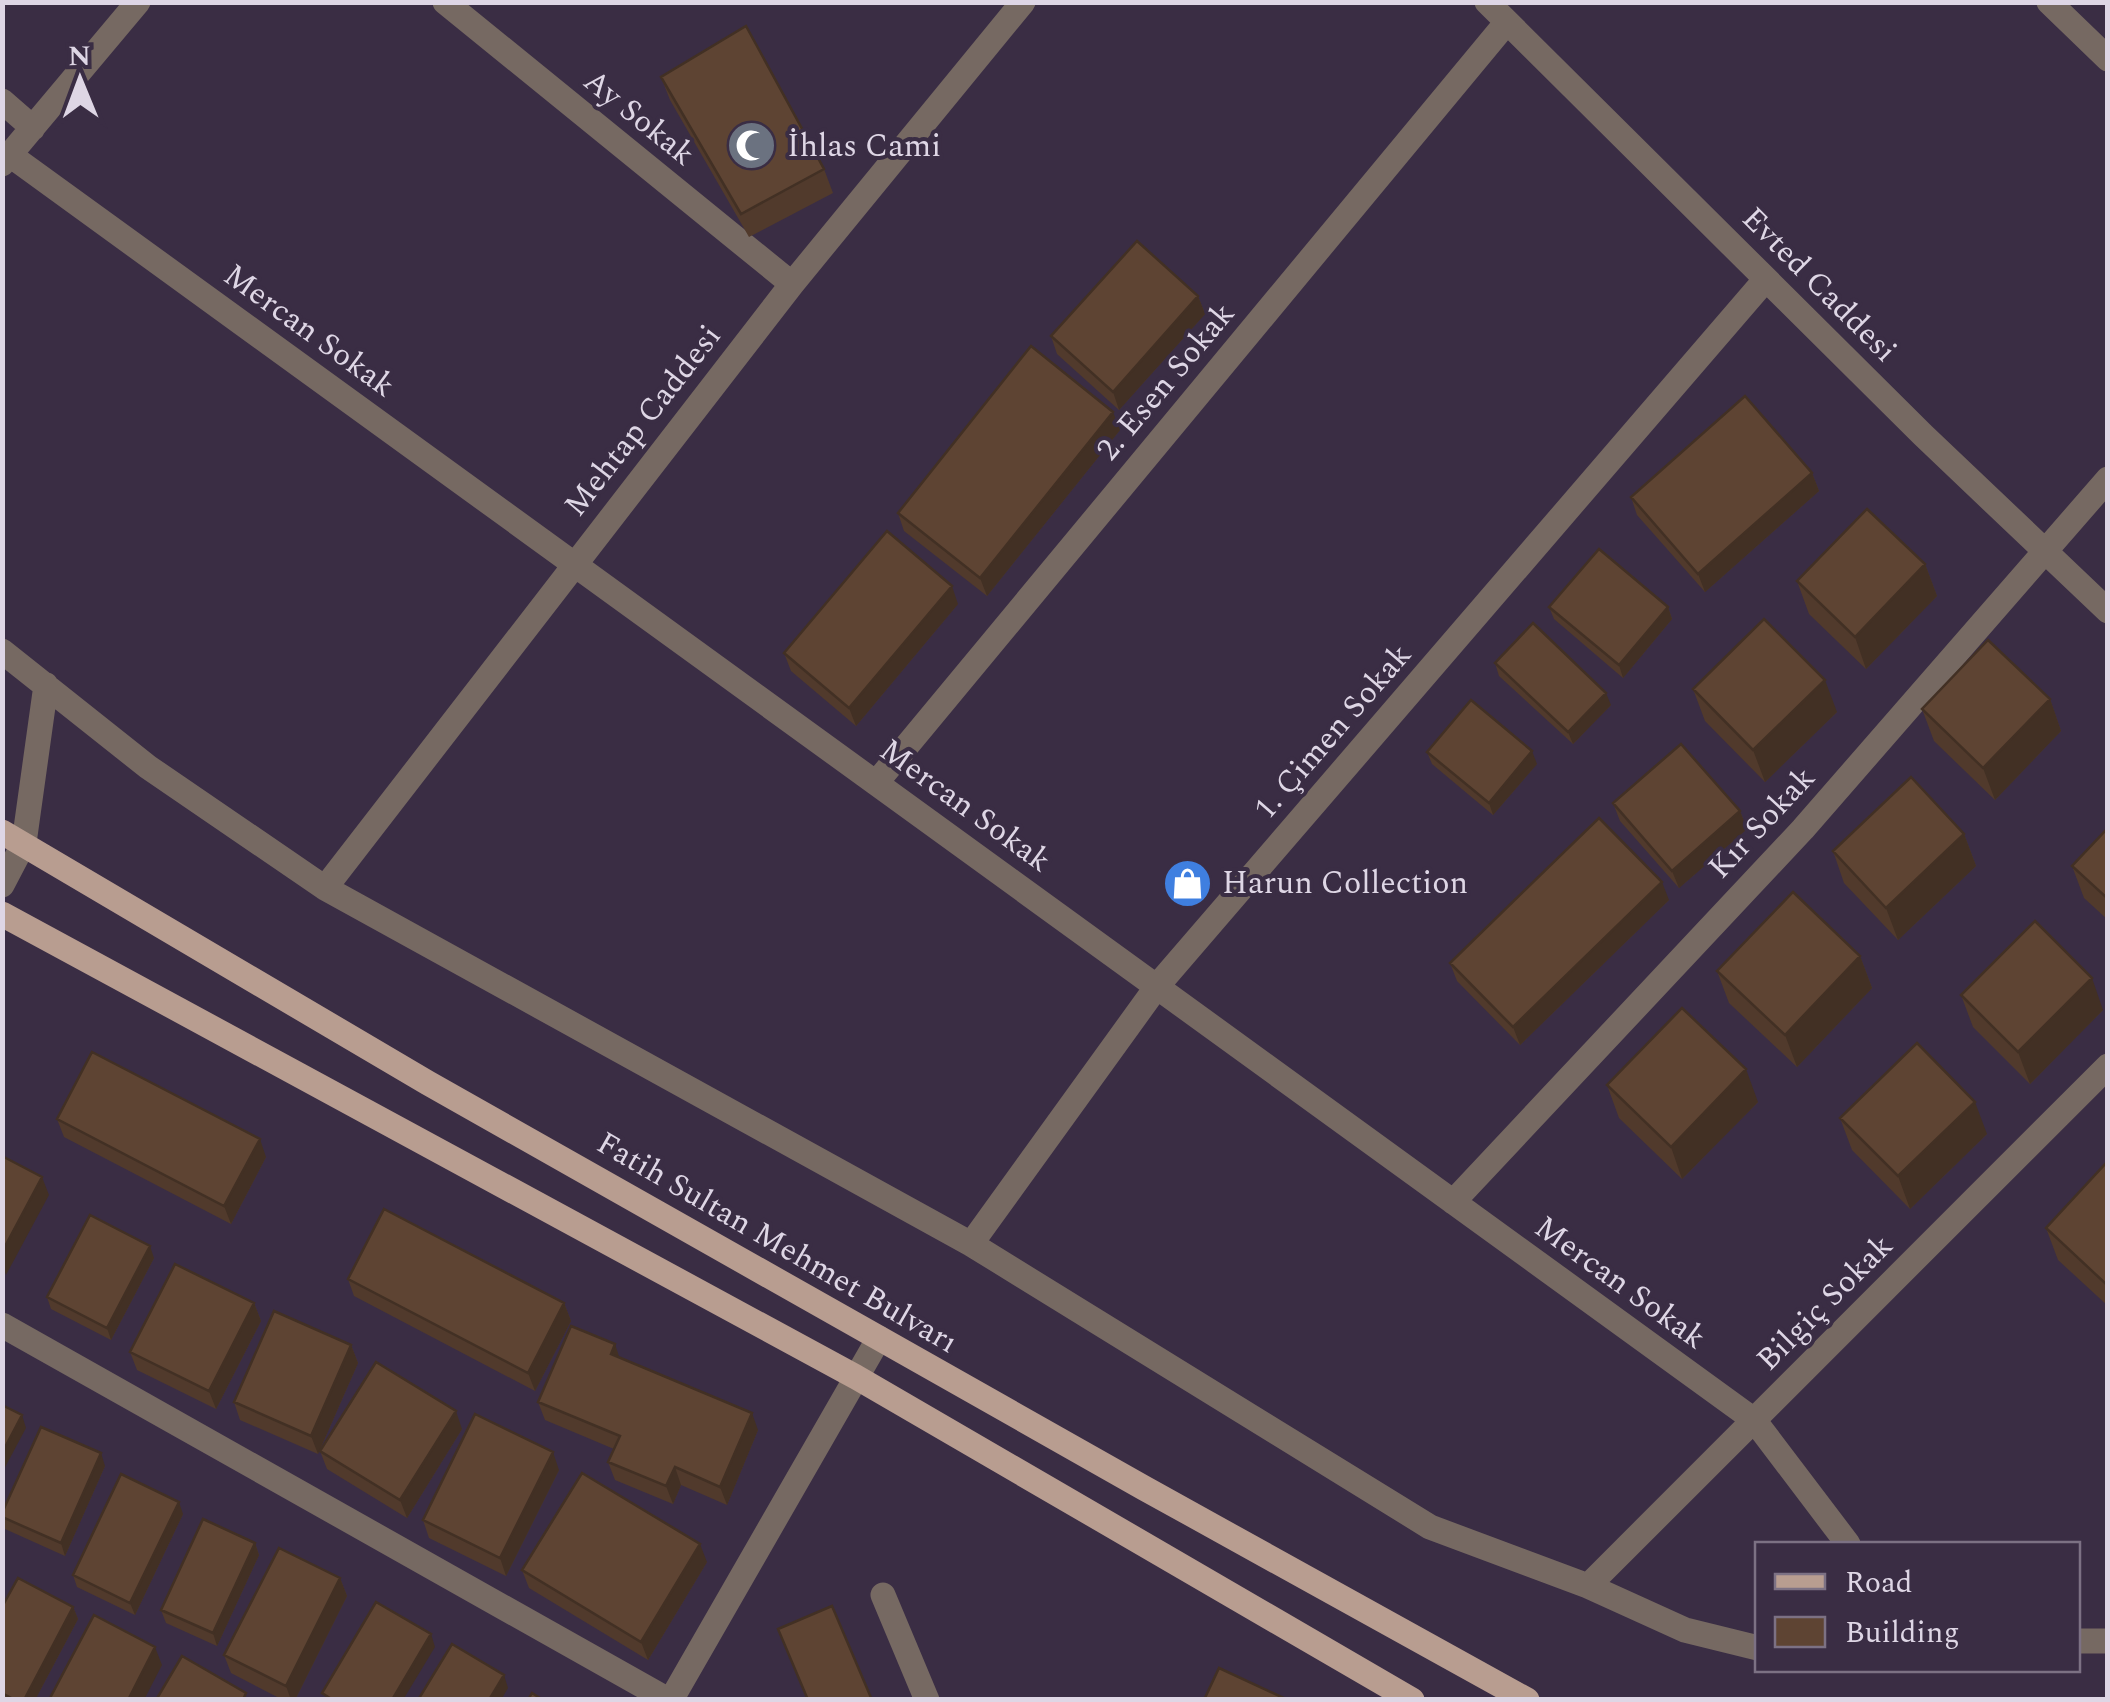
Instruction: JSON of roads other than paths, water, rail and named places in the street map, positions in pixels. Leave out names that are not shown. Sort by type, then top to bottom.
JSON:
[{"type":"main road","name":"Fatih Sultan Mehmet Bulvarı","points":[[13,838],[428,1082],[1527,1700]]},
{"type":"main road","points":[[2,914],[856,1377],[1412,1700]]},
{"type":"street","points":[[6,160],[138,2]]},
{"type":"street","name":"Ay Sokak","points":[[445,2],[792,284]]},
{"type":"street","name":"Evted Caddesi","points":[[1487,2],[2108,611]]},
{"type":"street","points":[[2049,2],[2108,59]]},
{"type":"street","name":"Mehtap Caddesi","points":[[324,888],[792,284],[1020,4]]},
{"type":"street","name":"2. Esen Sokak","points":[[876,782],[1507,22]]},
{"type":"street","points":[[2,102],[33,128]]},
{"type":"street","name":"Mercan Sokak","points":[[6,160],[573,563],[1754,1420],[1846,1542]]},
{"type":"street","name":"1. Çimen Sokak","points":[[971,1244],[1158,986],[1766,279]]},
{"type":"street","name":"Kır Sokak","points":[[1453,1202],[1803,829],[2108,479]]},
{"type":"street","points":[[2,651],[148,767],[324,888],[971,1244],[1430,1527],[1588,1586],[1685,1630],[1755,1647]]},
{"type":"street","points":[[2,885],[46,685]]},
{"type":"street","name":"Bilgiç Sokak","points":[[1588,1586],[2108,1066]]},
{"type":"street","points":[[2,1325],[670,1700],[879,1338]]},
{"type":"street","points":[[883,1595],[927,1700]]},
{"type":"street","points":[[2080,1641],[2108,1641]]},
{"type":"place","name":"İhlas Cami","points":[[752,146]]},
{"type":"place","name":"Harun Collection","points":[[1187,883]]}]
